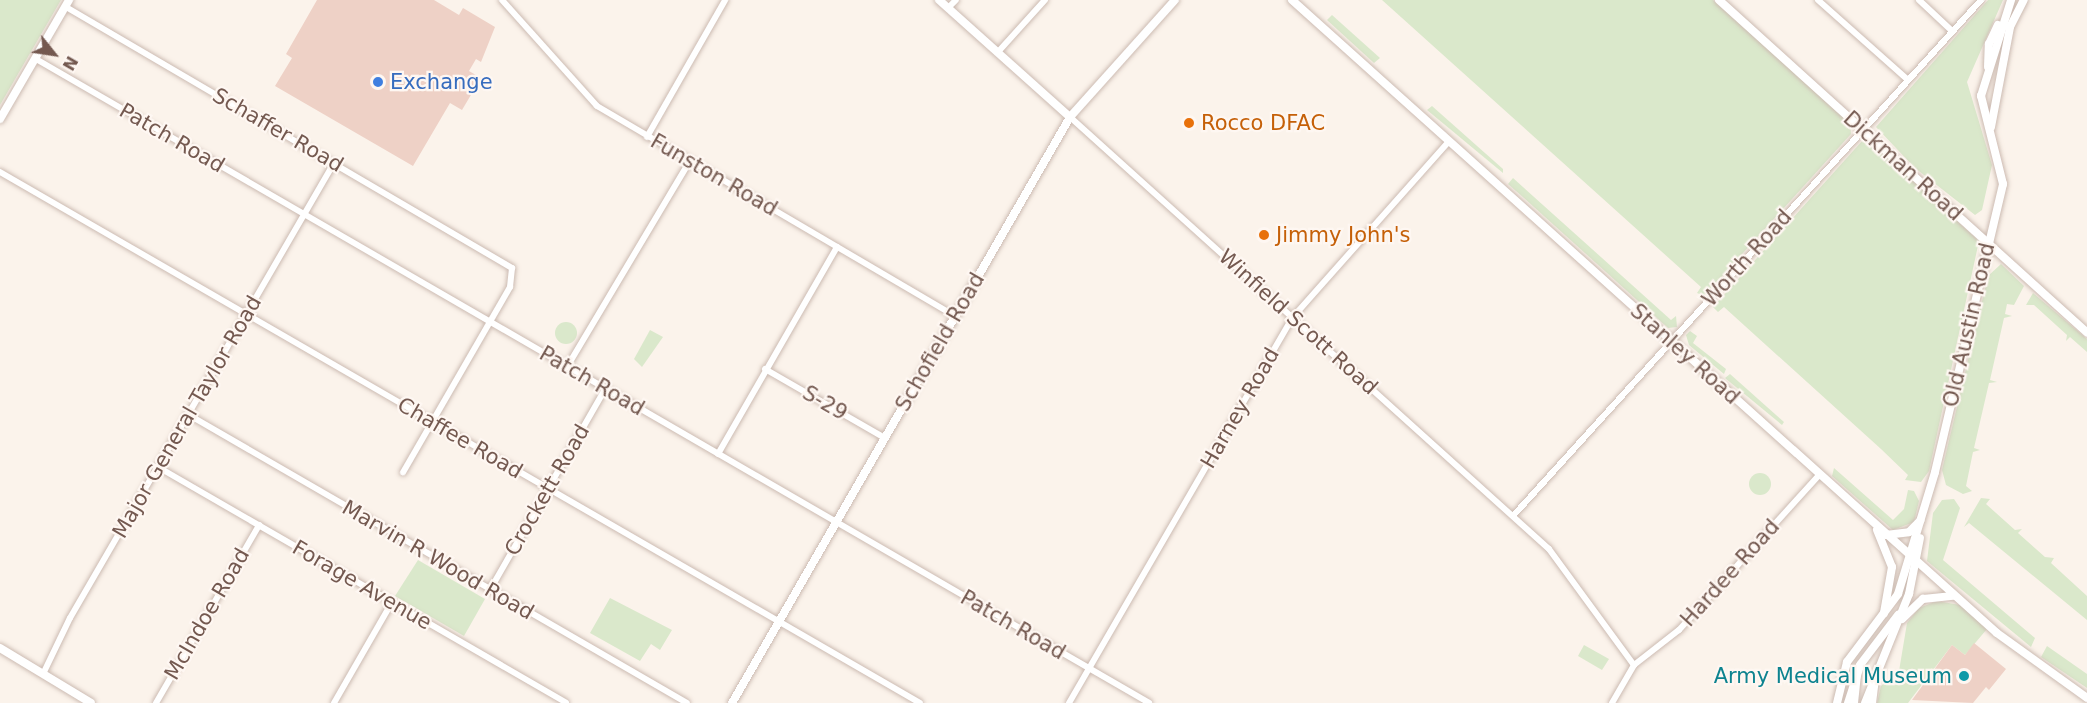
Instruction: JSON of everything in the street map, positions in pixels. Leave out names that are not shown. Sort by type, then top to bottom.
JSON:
[{"type":"street","name":"Funston Road","points":[[502,0],[584,96],[647,137],[955,316]]},
{"type":"street","points":[[647,137],[725,0]]},
{"type":"street","name":"Winfield Scott Road","points":[[939,0],[1513,516],[1566,568],[1634,665]]},
{"type":"street","points":[[948,8],[956,0]]},
{"type":"street","points":[[998,52],[1045,0]]},
{"type":"street","name":"Schofield Road","points":[[732,703],[1070,117],[1175,0]]},
{"type":"street","name":"Stanley Road","points":[[1292,0],[2014,648],[2087,698]]},
{"type":"street","name":"Dickman Road","points":[[1719,0],[2087,332]]},
{"type":"street","points":[[1818,0],[1908,80]]},
{"type":"street","points":[[1918,0],[1952,31]]},
{"type":"street","name":"Worth Road","points":[[1513,516],[1981,0]]},
{"type":"street","name":"Old Austin Road","points":[[1837,703],[1847,662],[1899,594],[1924,515],[2004,170],[1991,127],[1981,105],[1999,24],[2011,0]]},
{"type":"street","name":"Old Austin Road","points":[[1991,127],[2010,27],[2024,0]]},
{"type":"street","points":[[0,119],[68,3]]},
{"type":"street","name":"Schaffer Road","points":[[68,3],[334,163],[490,251],[514,274],[490,322]]},
{"type":"street","name":"Patch Road","points":[[36,59],[1149,703]]},
{"type":"street","name":"Harney Road","points":[[1069,703],[1293,317],[1449,141]]},
{"type":"street","points":[[567,367],[690,161]]},
{"type":"street","name":"Major General Taylor Road","points":[[44,674],[158,467],[334,163]]},
{"type":"street","name":"Chaffee Road","points":[[0,172],[920,703]]},
{"type":"street","points":[[718,454],[787,330],[837,247]]},
{"type":"street","points":[[403,472],[490,322]]},
{"type":"street","name":"S-29","points":[[765,369],[885,438]]},
{"type":"street","name":"Crockett Road","points":[[490,590],[605,389]]},
{"type":"street","name":"Marvin R Wood Road","points":[[189,415],[687,703]]},
{"type":"street","name":"Forage Avenue","points":[[158,467],[566,703]]},
{"type":"street","name":"Hardee Road","points":[[1634,665],[1679,630],[1819,475]]},
{"type":"street","points":[[1886,535],[1909,532],[1924,515]]},
{"type":"street","name":"Old Austin Road","points":[[1904,606],[1917,562],[1921,524]]},
{"type":"street","name":"McIndoe Road","points":[[156,703],[259,525]]},
{"type":"street","points":[[1875,525],[1892,567],[1883,617]]},
{"type":"street","points":[[1896,627],[1923,599],[1956,596]]},
{"type":"street","points":[[334,703],[392,602]]},
{"type":"street","points":[[1865,703],[1904,606]]},
{"type":"street","points":[[1848,703],[1857,675],[1904,606]]},
{"type":"street","points":[[0,648],[91,703]]},
{"type":"street","points":[[1612,703],[1634,665]]},
{"type":"street","points":[[1854,703],[1857,675]]},
{"type":"street","points":[[1872,703],[1875,678]]},
{"type":"green space","points":[[0,0],[61,0],[0,105]]},
{"type":"green space","points":[[1382,0],[1713,0],[1850,123],[1851,134],[1704,296],[1697,293],[1701,287]]},
{"type":"green space","points":[[1988,0],[2003,0],[1967,82],[1992,165],[1982,210],[1975,215],[1915,168],[1876,127]]},
{"type":"green space","points":[[1332,15],[1380,58],[1374,63],[1327,20]]},
{"type":"green space","points":[[1432,106],[1503,169],[1503,173],[1427,110]]},
{"type":"green space","points":[[1862,141],[1871,143],[1979,241],[1929,471],[1921,482],[1905,480],[1908,475],[1881,449],[1724,307],[1718,312],[1713,307]]},
{"type":"green space","points":[[1513,178],[1671,320],[1676,316],[1677,327],[1668,328],[1508,184]]},
{"type":"green space","points":[[2001,264],[2024,286],[2014,305],[2007,304],[2005,314],[2012,316],[2004,318],[1990,380],[1997,382],[1989,383],[1974,448],[1980,450],[1973,452],[1966,486],[1972,491],[1963,494],[1946,485],[1942,470],[1988,276]]},
{"type":"green space","points":[[2033,293],[2087,339],[2087,352],[2070,337],[2066,341],[2067,335],[2034,305],[2026,305]]},
{"type":"green space","points":[[566,322],[574,325],[577,333],[574,341],[566,344],[558,341],[555,333],[558,325]]},
{"type":"green space","points":[[650,330],[663,337],[642,367],[634,359]]},
{"type":"green space","points":[[1690,331],[1697,336],[1693,343],[1726,369],[1724,374],[1689,345],[1686,335]]},
{"type":"green space","points":[[1730,374],[1784,422],[1782,425],[1725,378]]},
{"type":"green space","points":[[1834,468],[1893,520],[1904,509],[1908,490],[1914,491],[1919,501],[1914,522],[1893,530],[1832,476]]},
{"type":"green space","points":[[1760,473],[1768,476],[1771,484],[1768,492],[1760,495],[1752,492],[1749,484],[1752,476]]},
{"type":"green space","points":[[1981,498],[1990,499],[1986,504],[2015,530],[2022,529],[2018,533],[2045,557],[2054,558],[2051,563],[2087,596],[2087,620],[1969,523],[1964,527]]},
{"type":"green space","points":[[1954,499],[1960,508],[1943,560],[2035,638],[2031,647],[1927,561],[1933,513],[1942,500]]},
{"type":"green space","points":[[418,560],[485,599],[464,636],[395,596]]},
{"type":"green space","points":[[610,598],[672,630],[660,650],[651,644],[640,661],[590,633]]},
{"type":"green space","points":[[1937,601],[1960,605],[1987,629],[1965,655],[1952,645],[1908,703],[1877,703],[1881,686],[1899,671],[1907,623],[1919,608]]},
{"type":"green space","points":[[1584,645],[1609,659],[1602,670],[1578,656]]},
{"type":"green space","points":[[2047,646],[2087,674],[2087,688],[2041,657]]},
{"type":"building","name":"Exchange","points":[[317,0],[434,0],[459,15],[463,8],[495,27],[481,62],[476,59],[469,71],[481,78],[462,110],[450,103],[413,166],[275,86],[292,58],[286,54]]},
{"type":"building","name":"Army Medical Museum","points":[[1974,643],[2006,669],[1989,690],[1986,687],[1973,703],[1912,700],[1952,645],[1965,655]]},
{"type":"place","name":"Exchange","points":[[378,82]]},
{"type":"place","name":"Rocco DFAC","points":[[1189,123]]},
{"type":"place","name":"Jimmy John's","points":[[1264,235]]},
{"type":"place","name":"Army Medical Museum","points":[[1964,676]]}]
